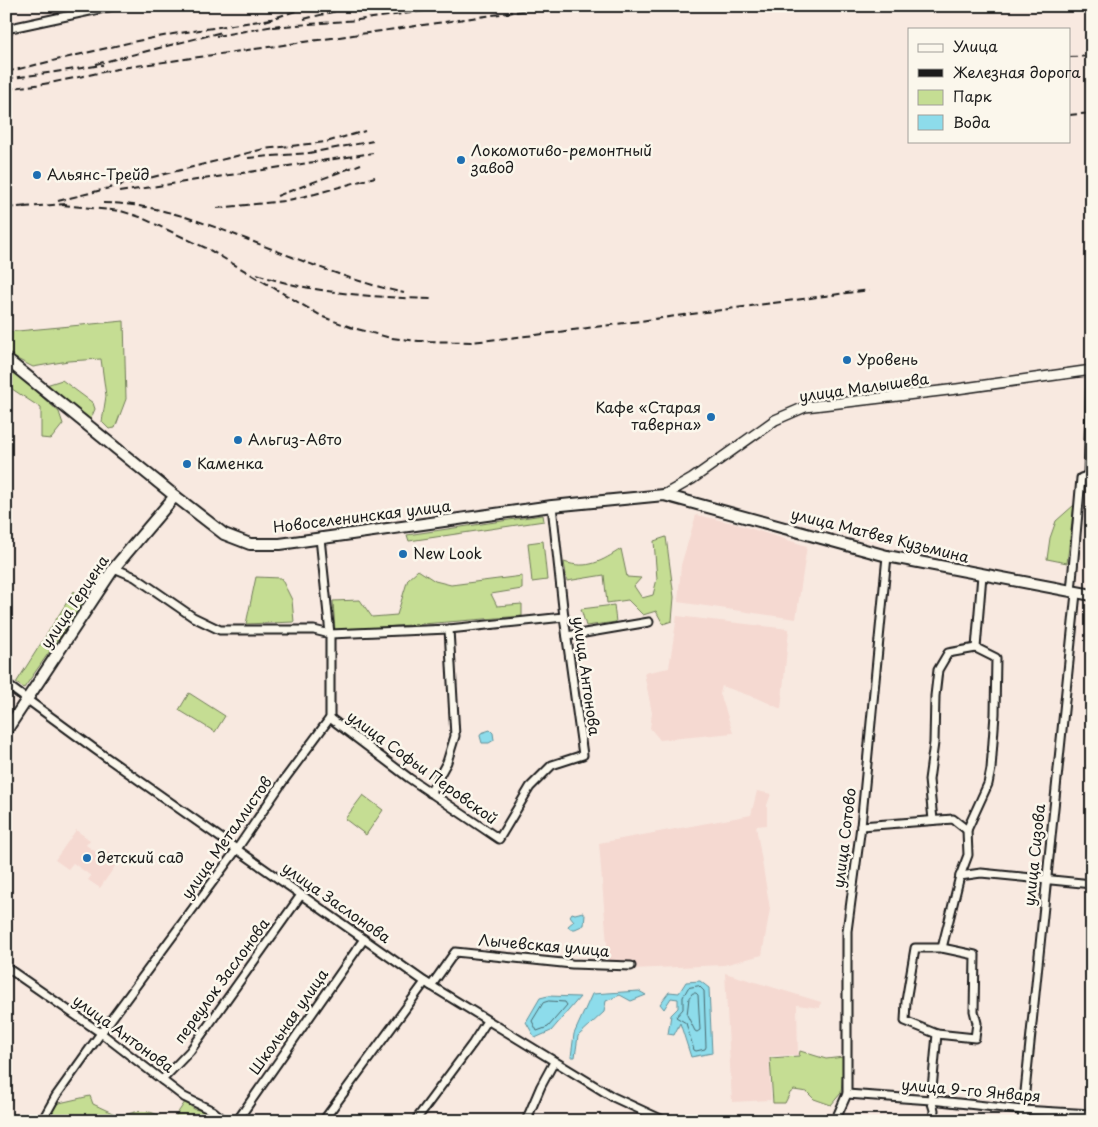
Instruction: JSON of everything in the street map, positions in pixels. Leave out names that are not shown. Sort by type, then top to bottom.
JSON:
[{"type":"main road","name":"Новоселенинская улица","points":[[6,359],[224,534],[250,544],[280,544],[552,506],[664,495]]},
{"type":"main road","name":"улица Матвея Кузьмина","points":[[664,495],[887,556],[1092,595]]},
{"type":"main road","name":"улица Герцена","points":[[6,731],[114,568],[175,496]]},
{"type":"street","points":[[6,29],[114,6]]},
{"type":"street","points":[[1090,475],[1091,370]]},
{"type":"street","name":"улица Малышева","points":[[664,495],[692,479],[775,420],[805,407],[957,389],[1091,370]]},
{"type":"street","name":"улица Сизова","points":[[1022,1121],[1073,592],[1081,478],[1090,475]]},
{"type":"street","name":"улица Антонова","points":[[499,839],[530,787],[552,765],[583,755],[564,617],[552,506]]},
{"type":"street","points":[[320,538],[330,634],[330,718]]},
{"type":"street","name":"улица Сотово","points":[[835,1121],[847,1094],[847,931],[861,826],[887,556]]},
{"type":"street","points":[[114,568],[135,577],[193,617],[220,630],[314,630],[330,634],[449,628],[564,617]]},
{"type":"street","points":[[976,648],[982,575]]},
{"type":"street","points":[[567,636],[649,622]]},
{"type":"street","points":[[430,793],[447,762],[455,736],[449,628]]},
{"type":"street","points":[[933,820],[929,780],[934,743],[933,720],[938,670],[948,653],[976,648],[996,658],[995,714],[988,784],[967,830],[968,855],[960,876],[942,948]]},
{"type":"street","name":"улица Заслонова","points":[[6,684],[96,750],[428,984],[612,1097],[665,1121]]},
{"type":"street","name":"улица Софьи Перовской","points":[[330,718],[430,793],[499,839]]},
{"type":"street","name":"улица Металлистов","points":[[42,1121],[56,1096],[101,1033],[237,849],[284,780],[330,718]]},
{"type":"street","points":[[861,826],[953,818],[967,830]]},
{"type":"street","points":[[960,876],[981,873],[1092,884]]},
{"type":"street","name":"переулок Заслонова","points":[[162,1080],[190,1051],[301,895]]},
{"type":"street","name":"Школьная улица","points":[[237,1121],[364,939]]},
{"type":"street","points":[[915,948],[942,948],[975,955],[974,1010],[977,1023],[975,1038],[937,1034],[905,1020],[906,1001],[915,948]]},
{"type":"street","name":"Лычевская улица","points":[[428,984],[455,952],[572,964],[631,966]]},
{"type":"street","name":"улица Антонова","points":[[6,967],[101,1033],[184,1097],[213,1111],[225,1121]]},
{"type":"street","points":[[323,1121],[428,984]]},
{"type":"street","points":[[415,1121],[487,1021]]},
{"type":"street","points":[[933,1121],[934,1110],[931,1100],[937,1034]]},
{"type":"street","points":[[526,1121],[547,1073],[554,1062]]},
{"type":"street","name":"улица 9-го Января","points":[[847,1094],[931,1100],[1022,1110],[1092,1114]]},
{"type":"shaded area","points":[[696,515],[733,523],[807,546],[796,619],[678,602],[681,565]]},
{"type":"shaded area","points":[[677,616],[789,629],[781,709],[722,686],[720,693],[733,733],[660,740],[650,728],[652,713],[644,673],[669,668]]},
{"type":"shaded area","points":[[757,791],[771,794],[767,805],[767,825],[756,826],[770,909],[762,955],[724,965],[609,970],[599,843],[751,815]]},
{"type":"shaded area","name":"детский сад","points":[[76,830],[90,840],[86,845],[103,857],[108,851],[120,859],[100,888],[88,880],[91,876],[73,863],[68,869],[55,860]]},
{"type":"shaded area","points":[[725,973],[821,1002],[820,1008],[797,1005],[798,1055],[769,1056],[771,1100],[732,1102]]},
{"type":"green space","points":[[124,321],[126,399],[115,428],[109,429],[102,422],[106,396],[101,359],[68,361],[33,367],[6,351],[6,329],[7,332]]},
{"type":"green space","points":[[6,365],[59,412],[63,424],[51,439],[41,438],[41,408],[6,385]]},
{"type":"green space","points":[[62,380],[93,403],[95,409],[89,423],[43,386]]},
{"type":"green space","points":[[1074,505],[1067,563],[1047,559],[1050,538],[1056,521]]},
{"type":"green space","points":[[543,515],[544,521],[409,541],[407,535]]},
{"type":"green space","points":[[666,537],[674,597],[672,621],[663,624],[656,611],[643,615],[628,600],[607,603],[604,575],[567,581],[564,562],[588,565],[621,549],[627,577],[641,578],[634,586],[642,598],[653,595],[657,579],[654,541]]},
{"type":"green space","points":[[543,541],[547,580],[532,582],[528,543]]},
{"type":"green space","points":[[418,570],[435,581],[451,585],[522,576],[522,589],[491,594],[497,606],[522,604],[522,616],[335,631],[333,601],[360,600],[372,617],[397,615],[408,579]]},
{"type":"green space","points":[[256,577],[281,578],[292,600],[294,622],[246,624]]},
{"type":"green space","points":[[74,591],[85,601],[24,688],[16,683]]},
{"type":"green space","points":[[614,605],[616,622],[586,626],[581,609]]},
{"type":"green space","points":[[189,693],[225,716],[215,732],[179,710]]},
{"type":"green space","points":[[363,795],[383,810],[366,835],[345,819]]},
{"type":"green space","points":[[800,1051],[826,1059],[844,1057],[841,1093],[831,1105],[814,1099],[807,1092],[794,1090],[790,1093],[785,1103],[773,1103],[770,1058],[799,1056]]},
{"type":"green space","points":[[90,1096],[93,1104],[121,1117],[139,1112],[151,1112],[167,1121],[47,1121],[55,1104]]},
{"type":"green space","points":[[185,1102],[194,1109],[207,1112],[207,1118],[191,1120],[186,1117],[178,1121],[167,1121],[175,1117]]},
{"type":"water","points":[[490,730],[493,733],[494,740],[489,743],[482,743],[481,733]]},
{"type":"water","points":[[583,912],[585,915],[584,925],[570,929],[568,926],[574,921],[570,916],[572,913]]},
{"type":"water","points":[[700,981],[709,988],[712,1053],[691,1057],[680,1023],[674,1035],[668,1034],[671,1015],[678,1008],[678,999],[671,998],[664,1009],[660,1004],[669,992],[679,993],[686,982]]},
{"type":"water","points":[[639,991],[646,995],[631,1001],[620,995],[606,1001],[604,1012],[578,1036],[575,1057],[571,1057],[574,1034],[592,994]]},
{"type":"water","points":[[548,996],[580,997],[551,1031],[535,1038],[526,1022],[540,998]]},
{"type":"railway","points":[[265,21],[311,6]]},
{"type":"railway","points":[[304,19],[357,6]]},
{"type":"railway","points":[[273,27],[358,20],[462,6]]},
{"type":"railway","points":[[6,89],[50,83],[122,68],[556,6]]},
{"type":"railway","points":[[6,72],[132,42],[272,19]]},
{"type":"railway","points":[[216,36],[280,25]]},
{"type":"railway","points":[[96,64],[222,32]]},
{"type":"railway","points":[[1070,57],[1092,56]]},
{"type":"railway","points":[[6,79],[103,65]]},
{"type":"railway","points":[[1070,115],[1092,113]]},
{"type":"railway","points":[[58,201],[264,149],[326,142],[365,131]]},
{"type":"railway","points":[[248,158],[309,153],[373,141]]},
{"type":"railway","points":[[119,192],[373,153]]},
{"type":"railway","points":[[277,196],[361,164]]},
{"type":"railway","points":[[217,208],[284,201],[375,177]]},
{"type":"railway","points":[[103,203],[140,206],[176,214],[344,276],[404,293]]},
{"type":"railway","points":[[23,207],[68,204]]},
{"type":"railway","points":[[62,205],[121,211],[140,217],[208,249],[323,317],[353,328],[391,338],[419,341],[471,342],[536,335],[869,290]]},
{"type":"railway","points":[[6,208],[29,206]]},
{"type":"railway","points":[[257,274],[298,286],[321,290],[367,296],[434,299]]},
{"type":"place","name":"Локомотиво-ремонтный завод","points":[[461,160]]},
{"type":"place","name":"Альянс-Трейд","points":[[37,175]]},
{"type":"place","name":"Уровень","points":[[847,360]]},
{"type":"place","name":"Кафе «Старая таверна»","points":[[711,417]]},
{"type":"place","name":"Альгиз-Авто","points":[[238,440]]},
{"type":"place","name":"Каменка","points":[[187,464]]},
{"type":"place","name":"New Look","points":[[403,554]]},
{"type":"place","name":"детский сад","points":[[87,858]]}]
